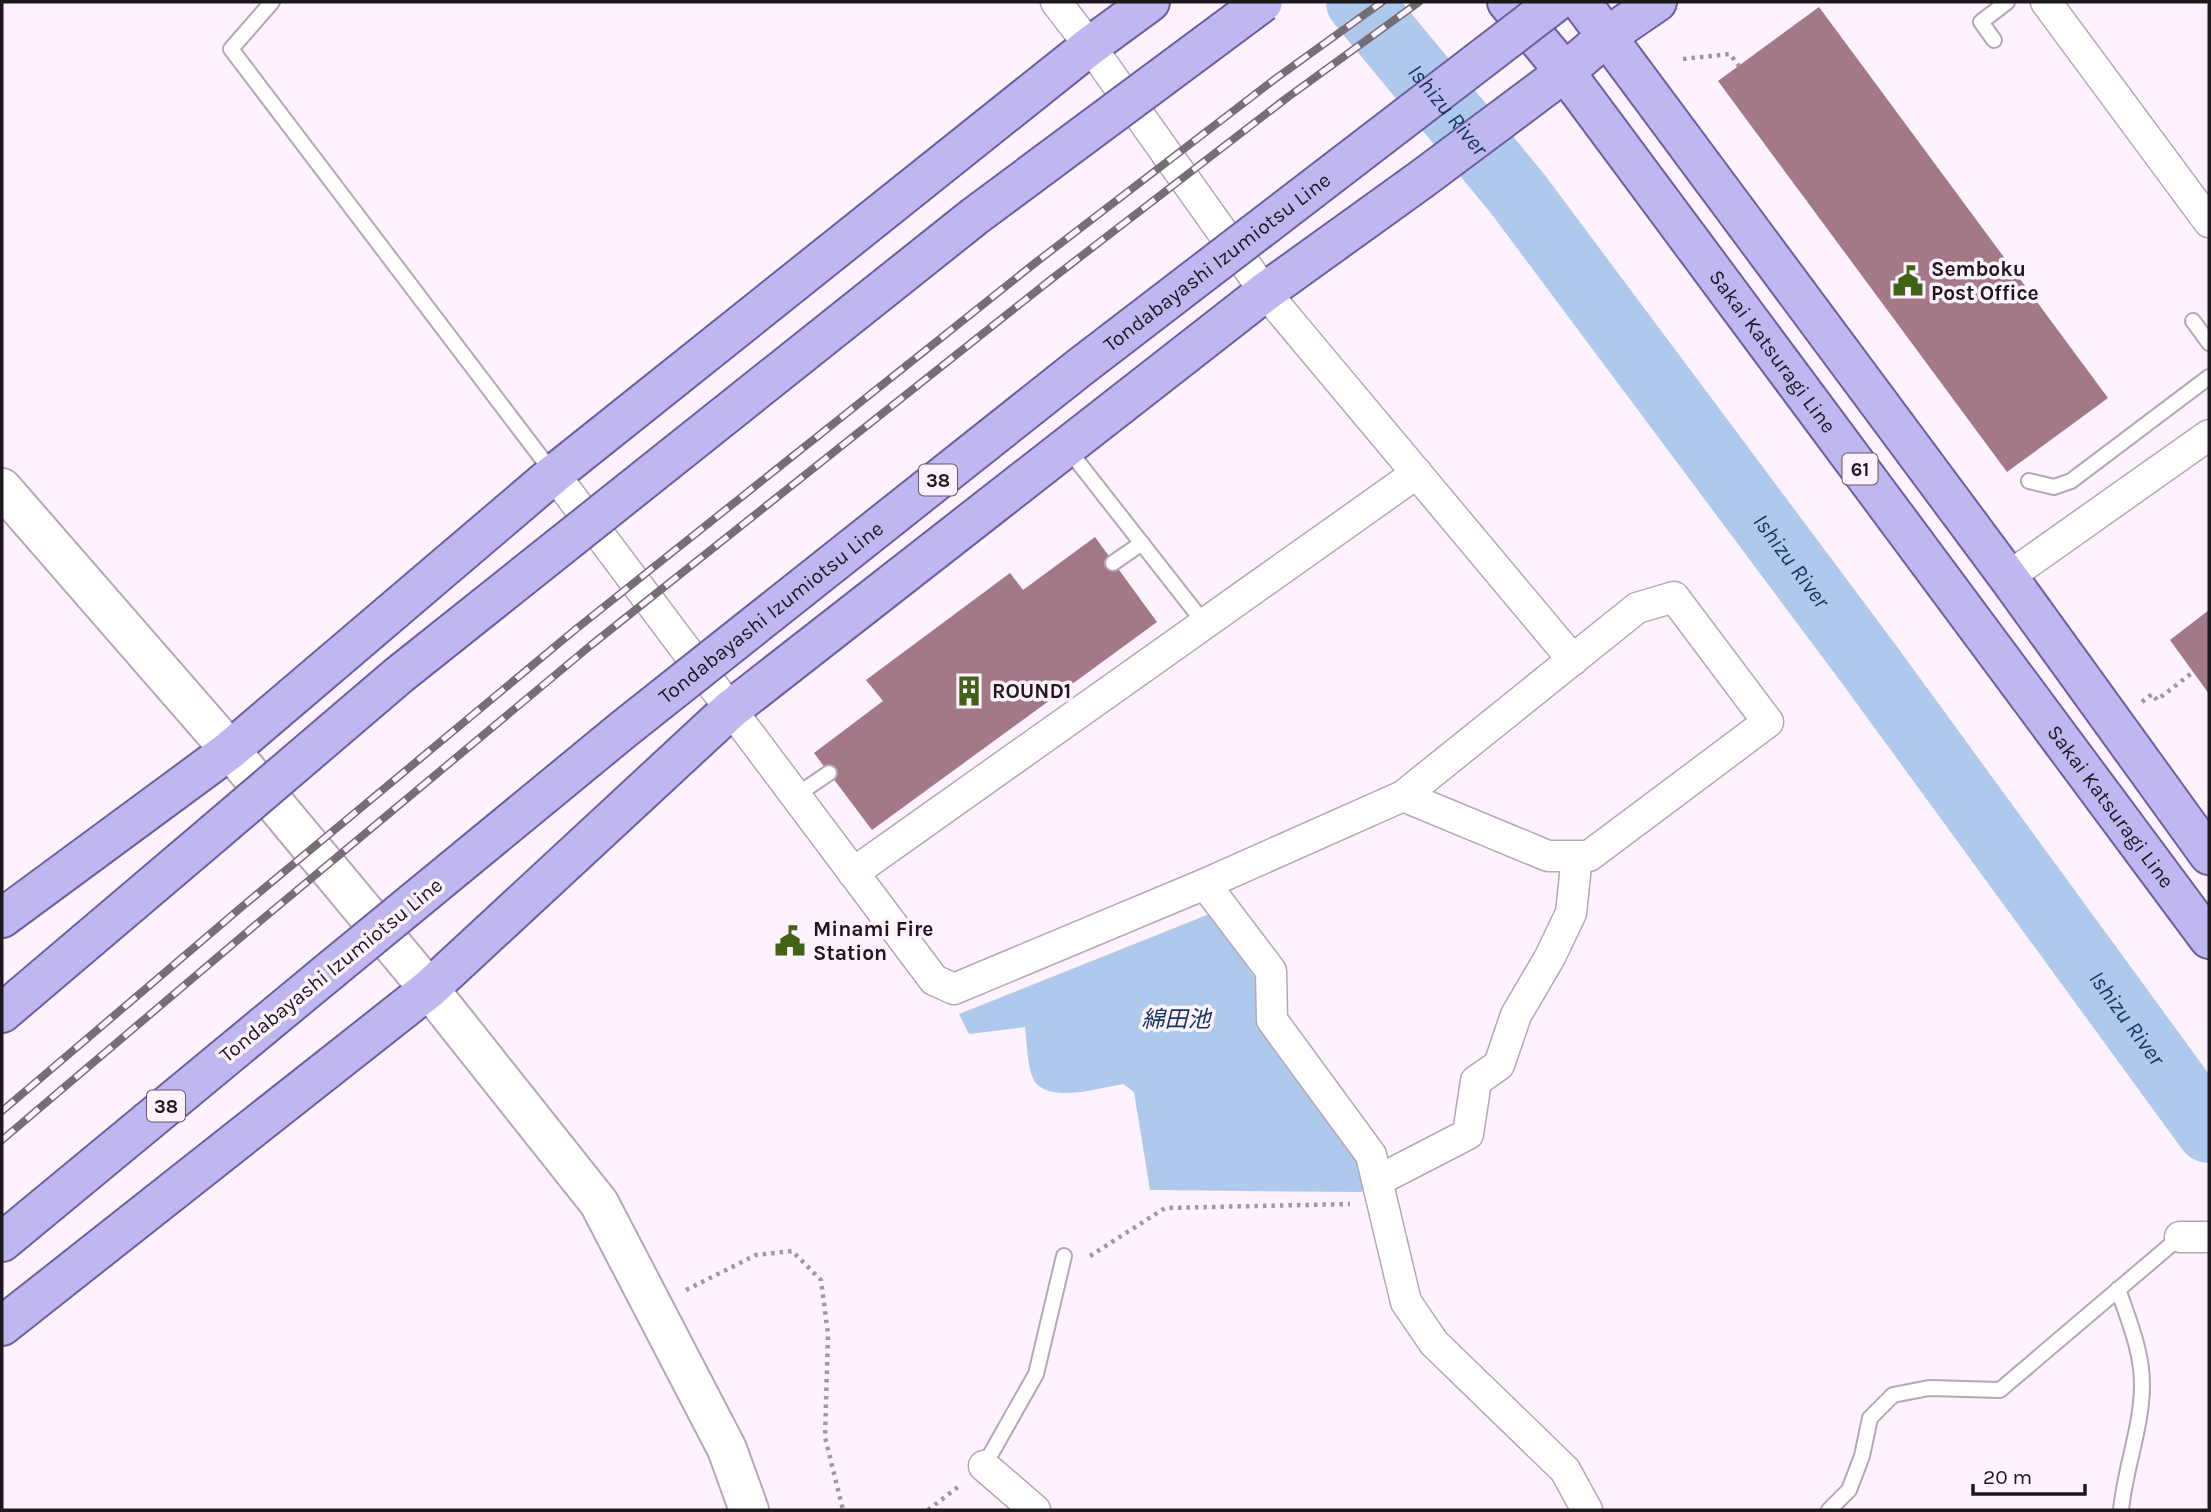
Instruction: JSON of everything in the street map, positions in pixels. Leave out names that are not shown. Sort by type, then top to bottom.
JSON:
[{"type":"main road","points":[[2,918],[230,750],[554,474],[1090,46],[1150,2]]},
{"type":"main road","points":[[2,1013],[399,676],[975,216],[1263,2]]},
{"type":"main road","name":"Sakai Katsuragi Line","points":[[1507,2],[1565,72],[2209,939]]},
{"type":"main road","name":"Tondabayashi Izumiotsu Line","points":[[2,1242],[624,729],[1058,385],[1556,2]]},
{"type":"main road","name":"61","points":[[1581,2],[2008,577],[2209,855]]},
{"type":"main road","points":[[2,1326],[429,989],[730,710],[1265,292],[1422,179],[1565,72],[1606,37],[1657,2]]},
{"type":"street","points":[[1056,2],[1265,292],[1573,660]]},
{"type":"street","points":[[2046,2],[2209,222]]},
{"type":"street","points":[[2008,577],[2209,435]]},
{"type":"street","points":[[853,873],[1417,473]]},
{"type":"street","points":[[554,474],[934,979],[954,989],[1205,884],[1403,796],[1637,608],[1674,597],[1768,722],[1590,856],[1548,856],[1403,796]]},
{"type":"street","points":[[2,488],[230,750],[429,989],[599,1203],[727,1449],[749,1510]]},
{"type":"street","points":[[1380,1192],[1468,1134],[1476,1081],[1499,1065],[1516,1015],[1550,957],[1571,913],[1577,856]]},
{"type":"street","points":[[1205,884],[1271,971],[1272,1020],[1371,1155],[1406,1302],[1434,1343],[1565,1470],[1587,1510]]},
{"type":"street","points":[[984,1466],[1035,1510]]},
{"type":"lane","points":[[272,2],[231,49],[554,474]]},
{"type":"lane","points":[[1994,40],[1981,22],[2007,2]]},
{"type":"lane","points":[[2193,321],[2209,344]]},
{"type":"lane","points":[[2029,481],[2054,487],[2071,481],[2209,377]]},
{"type":"lane","points":[[1066,447],[1205,624]]},
{"type":"lane","points":[[1114,563],[1142,543]]},
{"type":"lane","points":[[795,796],[829,773]]},
{"type":"lane","points":[[1829,1510],[1849,1490],[1862,1456],[1870,1418],[1893,1395],[1928,1388],[2000,1390],[2118,1289],[2195,1237]]},
{"type":"lane","points":[[984,1466],[1036,1374],[1065,1256]]},
{"type":"lane","points":[[2118,1289],[2135,1338],[2142,1387],[2121,1510]]},
{"type":"path","points":[[1683,59],[1730,54],[1739,66]]},
{"type":"path","points":[[2135,706],[2152,694],[2157,699],[2193,672]]},
{"type":"path","points":[[1060,1276],[1164,1208],[1380,1192]]},
{"type":"path","points":[[653,1306],[756,1255],[792,1251],[821,1280],[828,1334],[825,1437],[843,1510]]},
{"type":"water","name":"綿田池","points":[[1212,913],[1257,981],[1362,1168],[1362,1192],[1150,1190],[1134,1092],[1123,1084],[1073,1093],[1047,1090],[1038,1085],[1032,1076],[1025,1027],[969,1034],[959,1014]]},
{"type":"building","points":[[1819,7],[2108,398],[2007,472],[1718,81]]},
{"type":"building","name":"ROUND1","points":[[1095,537],[1157,622],[872,830],[814,753],[883,701],[866,680],[1010,573],[1023,590]]},
{"type":"building","points":[[2209,610],[2209,694],[2170,640]]},
{"type":"waterway","name":"Ishizu River","points":[[1359,2],[1517,193],[1868,663],[2209,1130]]},
{"type":"railway","points":[[2,1111],[244,905],[576,629],[1035,263],[1275,79],[1382,2]]},
{"type":"railway","points":[[2,1140],[590,646],[1049,281],[1288,97],[1419,2]]},
{"type":"place","name":"Semboku Post Office","points":[[1908,281]]},
{"type":"place","name":"ROUND1","points":[[969,691]]},
{"type":"place","name":"Minami Fire Station","points":[[790,941]]}]
